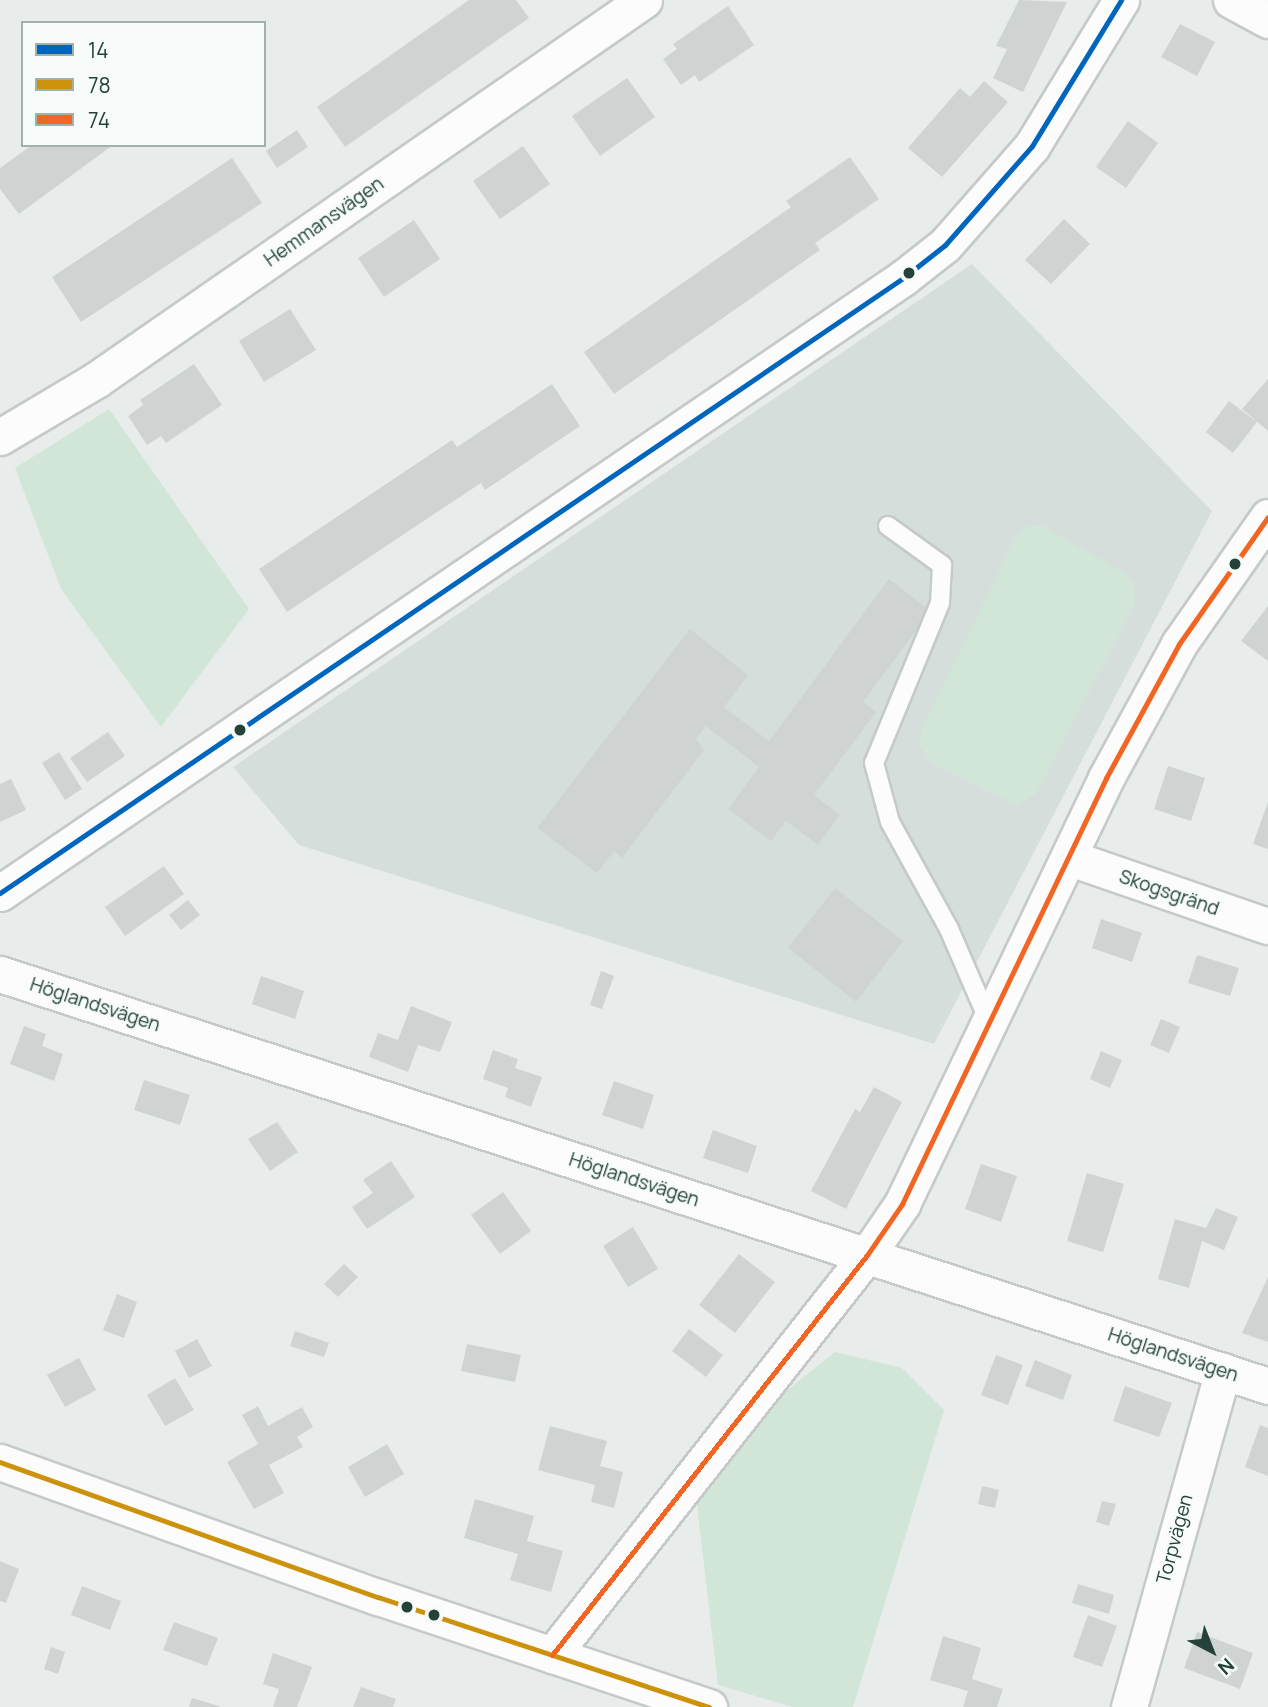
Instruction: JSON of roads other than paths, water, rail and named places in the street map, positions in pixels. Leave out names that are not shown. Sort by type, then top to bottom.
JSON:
[{"type":"street","name":"Hemmansvägen","points":[[0,437],[96,380],[644,0]]},
{"type":"street","points":[[0,893],[903,278],[945,245],[1032,146],[1121,0]]},
{"type":"street","points":[[1231,0],[1268,20]]},
{"type":"street","points":[[552,1655],[867,1255],[902,1204],[988,1019],[1070,858],[1106,778],[1179,644],[1268,517]]},
{"type":"street","name":"Skogsgränd","points":[[1070,858],[1268,926]]},
{"type":"street","name":"Höglandsvägen","points":[[0,974],[1268,1386]]},
{"type":"street","name":"Torpvägen","points":[[1129,1707],[1223,1371]]},
{"type":"street","points":[[0,1462],[552,1655],[709,1707]]},
{"type":"lane","points":[[888,526],[942,565],[940,603],[874,763],[890,822],[949,929],[988,1019]]}]
